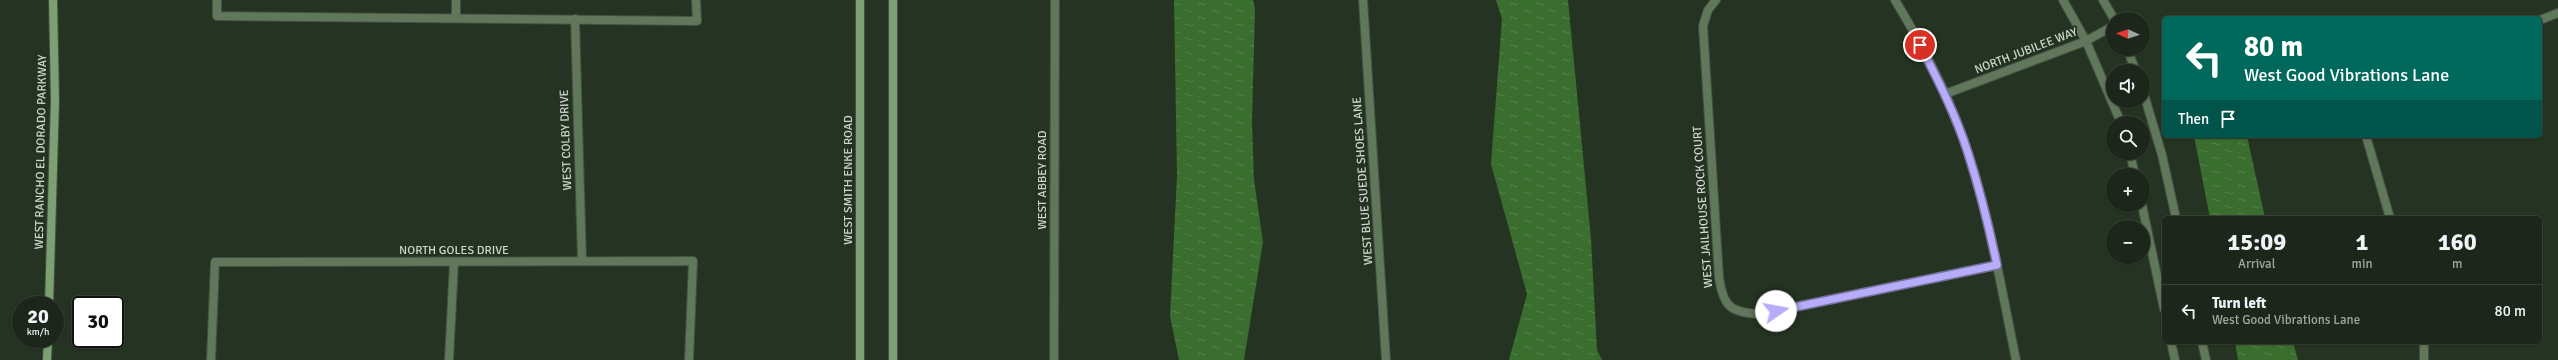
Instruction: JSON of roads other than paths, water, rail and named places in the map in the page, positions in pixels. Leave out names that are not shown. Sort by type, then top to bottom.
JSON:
[{"type":"street","name":"WEST RANCHO EL DORADO PARKWAY","points":[[49,296],[54,123],[53,0]]},
{"type":"street","points":[[217,0],[217,16],[697,21],[696,0]]},
{"type":"street","points":[[456,0],[456,18]]},
{"type":"street","name":"WEST SMITH ENKE ROAD","points":[[860,0],[860,360]]},
{"type":"street","points":[[893,0],[893,360]]},
{"type":"street","name":"WEST ABBEY ROAD","points":[[1054,360],[1055,0]]},
{"type":"street","name":"WEST BLUE SUEDE SHOES LANE","points":[[1363,0],[1386,360]]},
{"type":"street","name":"WEST JAILHOUSE ROCK COURT","points":[[1716,0],[1708,10],[1703,26],[1719,277],[1722,296],[1731,308],[1746,313],[1761,314],[1997,265]]},
{"type":"street","points":[[1895,0],[1914,32],[1945,94],[1968,152],[1984,208],[2016,360]]},
{"type":"street","points":[[2063,0],[2086,42],[2118,116]]},
{"type":"street","points":[[2104,0],[2110,12]]},
{"type":"street","points":[[2542,19],[2558,13]]},
{"type":"street","name":"WEST COLBY DRIVE","points":[[575,19],[582,261]]},
{"type":"street","name":"NORTH JUBILEE WAY","points":[[1945,94],[2086,42],[2106,30]]},
{"type":"street","points":[[2148,108],[2162,155],[2176,216]]},
{"type":"street","points":[[2367,138],[2389,216]]},
{"type":"street","points":[[2143,212],[2162,300]]},
{"type":"street","name":"NORTH GOLES DRIVE","points":[[211,360],[215,262],[693,261],[689,360]]},
{"type":"street","points":[[449,360],[454,262]]},
{"type":"street","points":[[2171,344],[2175,360]]},
{"type":"street","points":[[2202,344],[2206,360]]},
{"type":"street","points":[[2424,344],[2424,360]]},
{"type":"street","points":[[47,360],[48,348]]},
{"type":"water","points":[[1174,0],[1253,0],[1255,9],[1252,122],[1254,180],[1263,242],[1244,360],[1179,360],[1170,316],[1177,176]]},
{"type":"water","points":[[1496,0],[1568,0],[1591,239],[1597,350],[1602,360],[1509,360],[1527,294],[1491,164],[1502,19]]},
{"type":"water","points":[[2194,138],[2247,138],[2265,216],[2210,216]]},
{"type":"water","points":[[2235,344],[2294,344],[2298,360],[2238,360]]}]
